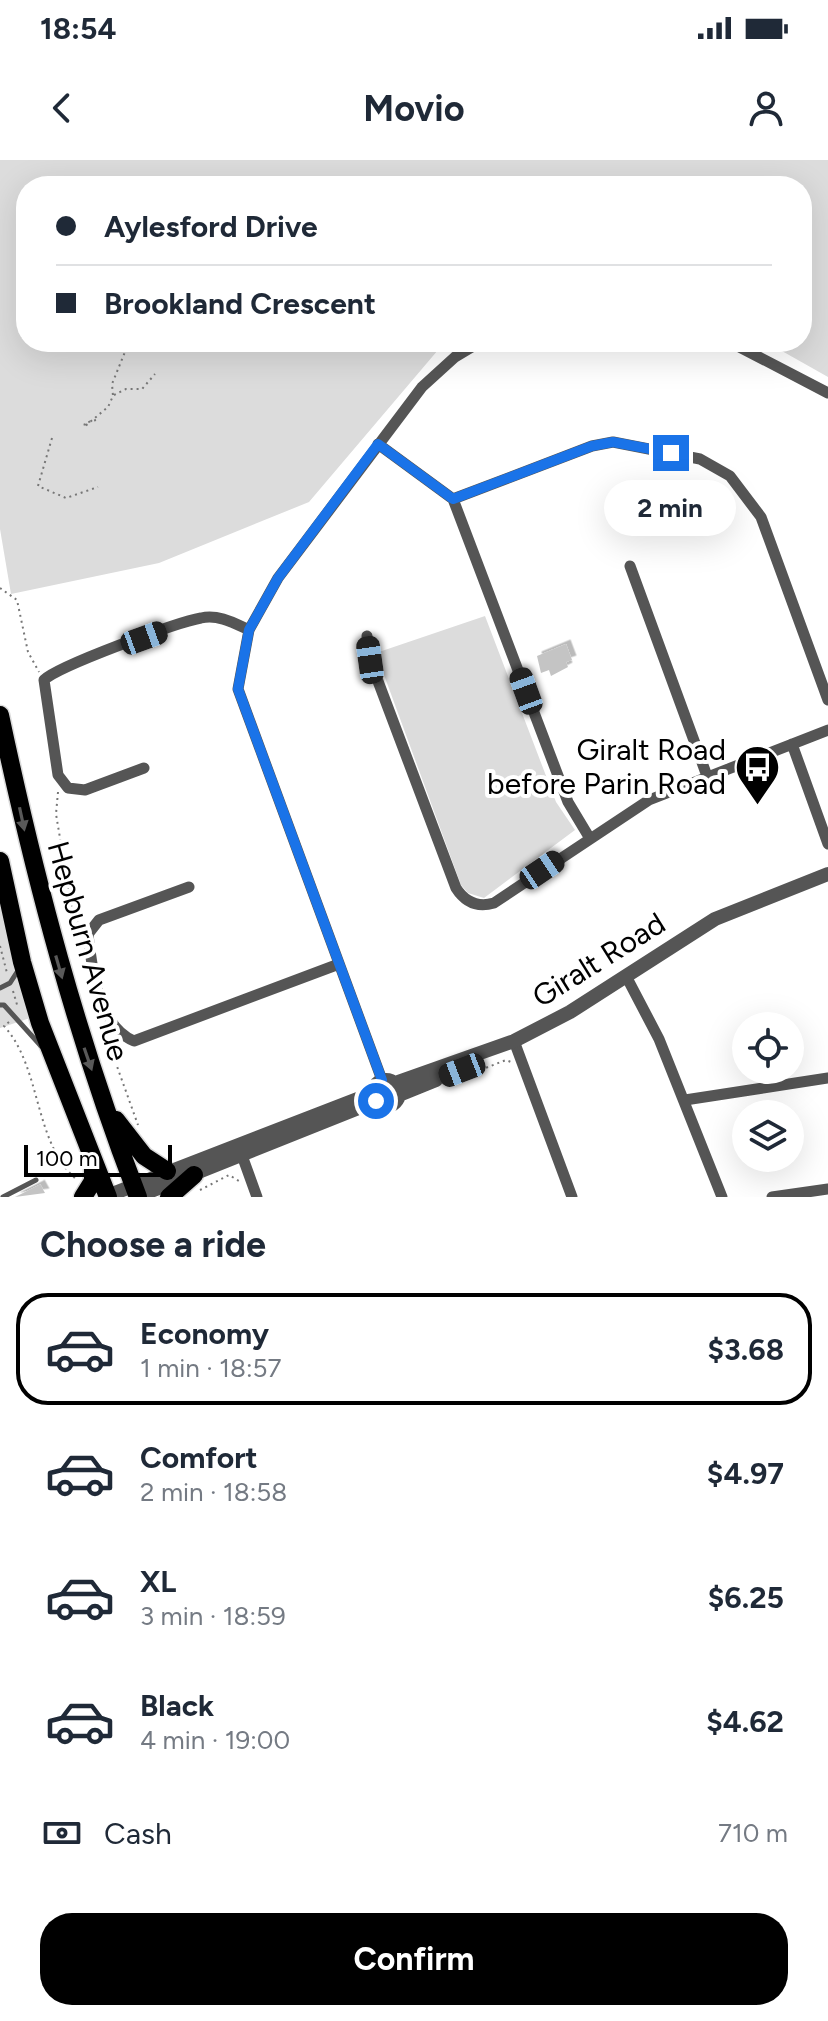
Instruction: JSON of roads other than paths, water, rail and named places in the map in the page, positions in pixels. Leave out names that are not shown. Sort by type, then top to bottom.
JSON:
[{"type":"main road","name":"Hepburn Avenue","points":[[0,715],[53,946],[136,1194]]},
{"type":"main road","name":"Hepburn Avenue","points":[[0,861],[14,968],[92,1157],[98,1195]]},
{"type":"main road","points":[[104,1105],[144,1156],[167,1171]]},
{"type":"main road","points":[[169,1197],[195,1183]]},
{"type":"street","points":[[136,1194],[167,1171],[240,1150],[374,1097],[392,1086],[339,964],[238,689],[249,630],[278,578],[422,387],[463,352]]},
{"type":"street","points":[[749,352],[828,393]]},
{"type":"street","points":[[453,499],[592,446],[613,442],[700,459],[710,464],[730,476],[761,517],[828,700]]},
{"type":"street","points":[[378,444],[453,499],[568,802],[589,837]]},
{"type":"street","points":[[630,566],[707,776]]},
{"type":"street","points":[[144,768],[85,790],[68,788],[58,775],[44,680],[50,674],[86,658],[201,617],[230,621],[249,630]]},
{"type":"street","points":[[367,636],[370,660],[456,888],[463,899],[472,904],[494,903],[649,800],[828,730]]},
{"type":"street","points":[[792,744],[828,844]]},
{"type":"street","name":"Giralt Road","points":[[374,1097],[388,1106],[392,1086],[516,1045],[576,1020],[715,919],[828,874]]},
{"type":"street","name":"Giralt Road","points":[[628,980],[723,925],[828,884]]},
{"type":"street","points":[[189,887],[99,920],[88,934],[92,965],[111,1025],[119,1035],[134,1041],[339,964]]},
{"type":"street","points":[[628,980],[685,1100],[722,1197]]},
{"type":"street","points":[[516,1045],[572,1197]]},
{"type":"street","points":[[804,1076],[828,1078]]},
{"type":"street","points":[[685,1100],[753,1084]]},
{"type":"street","points":[[98,1195],[136,1194],[195,1183],[240,1150]]},
{"type":"street","points":[[240,1150],[257,1197]]},
{"type":"street","points":[[772,1197],[828,1189]]},
{"type":"lane","points":[[0,988],[10,983],[14,968]]},
{"type":"lane","points":[[0,1005],[16,1016],[55,1062]]},
{"type":"lane","points":[[3,1197],[36,1180]]},
{"type":"place","name":"Giralt Road before Parin Road","points":[[757,806]]}]
